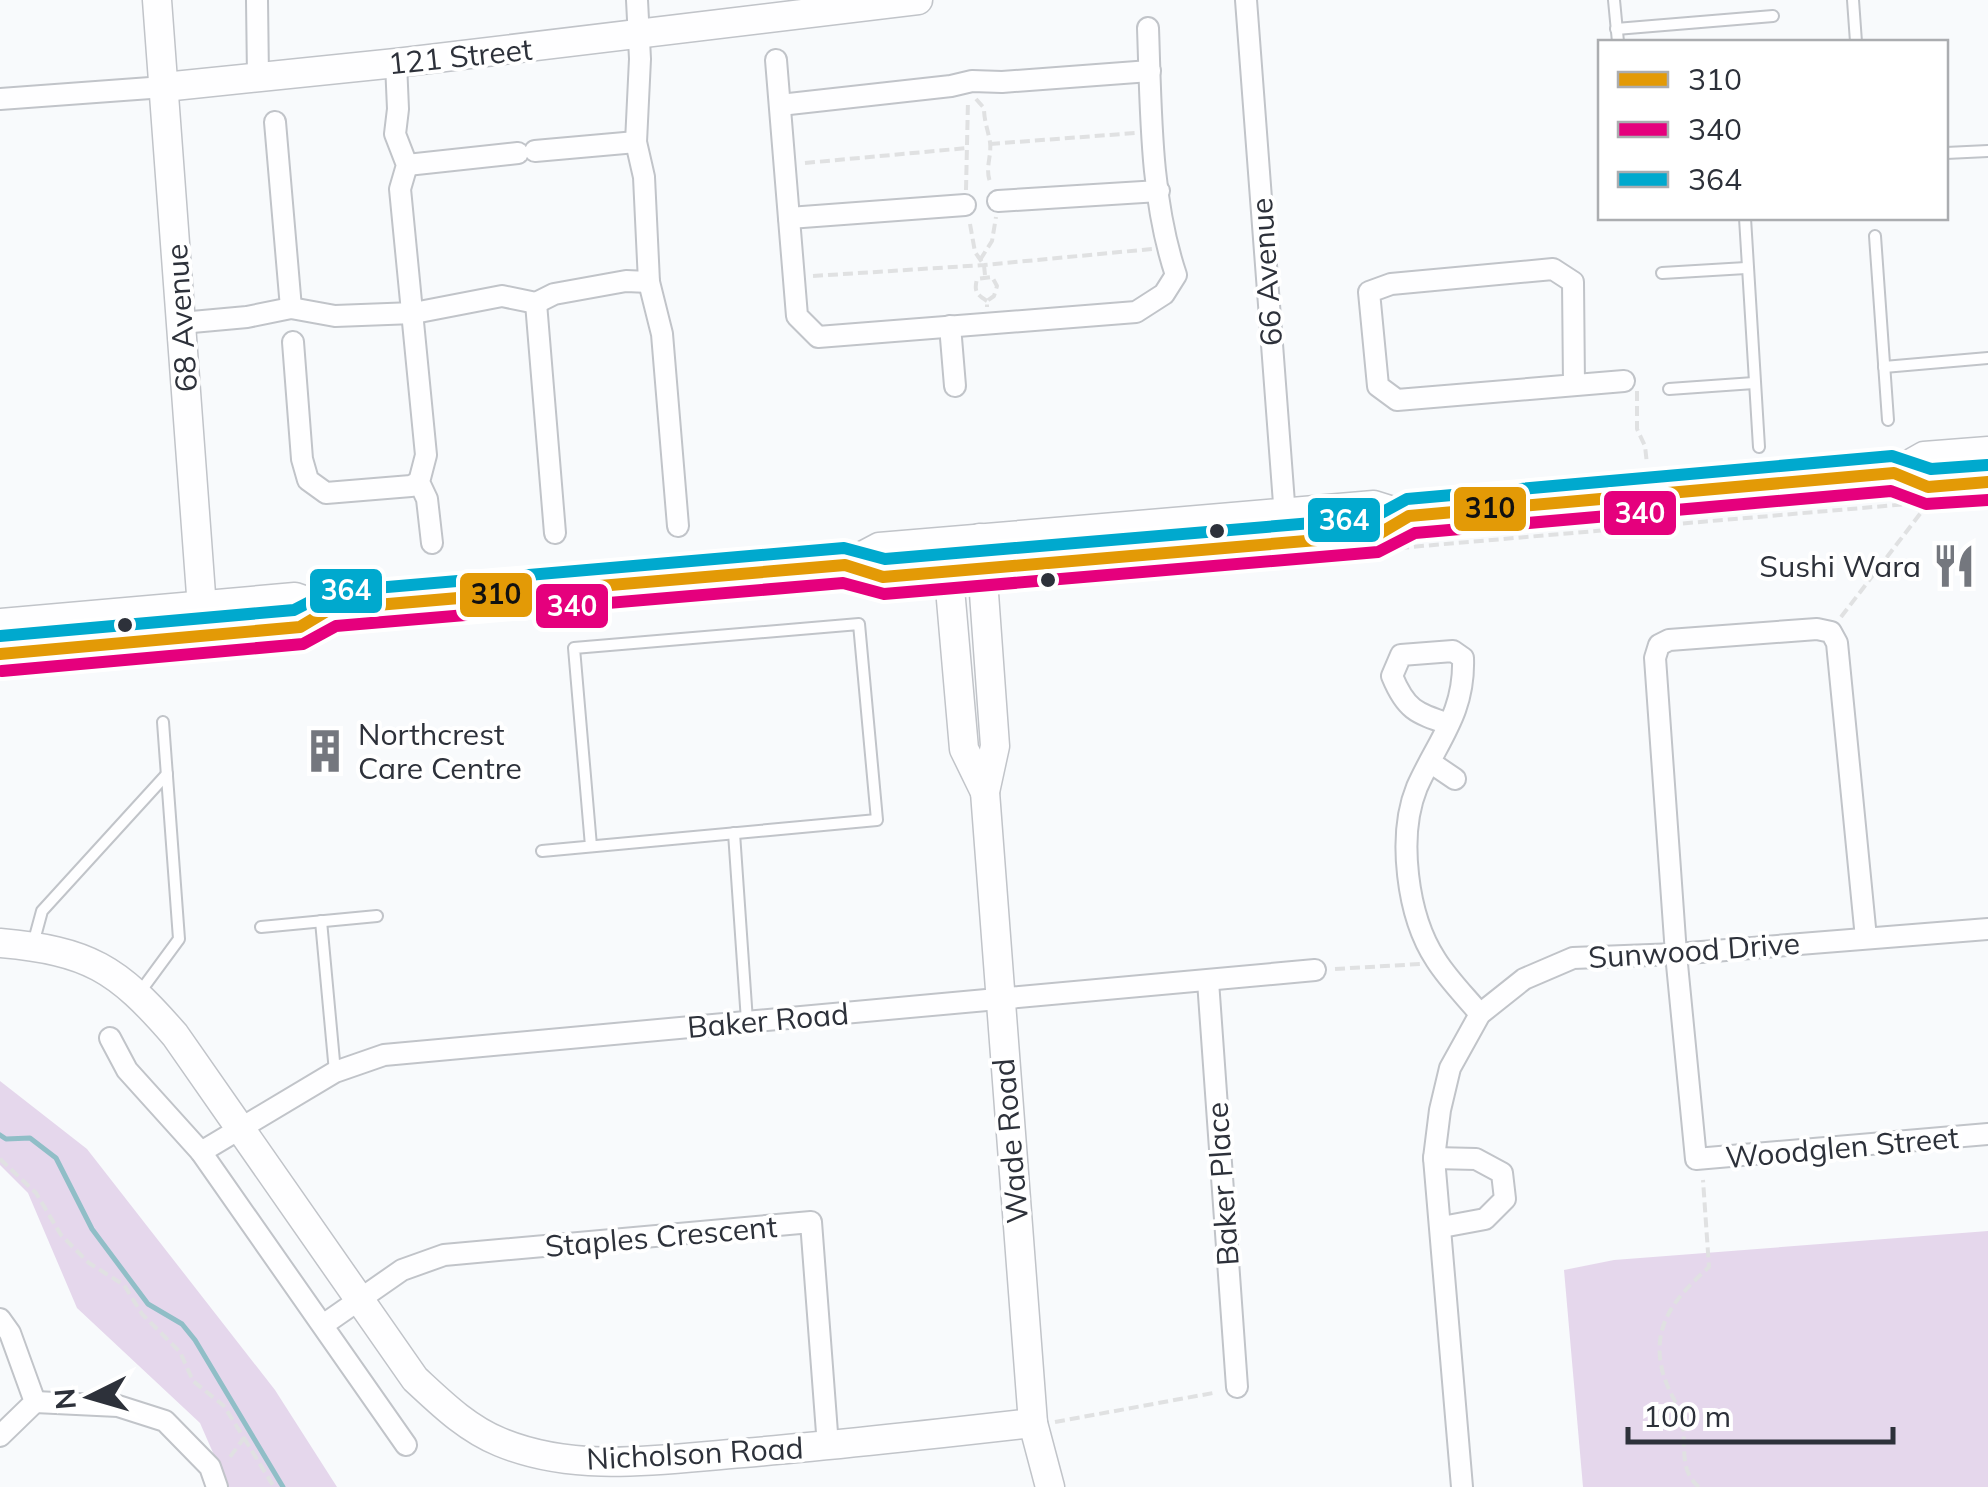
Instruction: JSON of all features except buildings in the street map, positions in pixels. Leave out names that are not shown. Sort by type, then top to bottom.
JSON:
[{"type":"street","name":"68 Avenue","points":[[158,0],[204,635]]},
{"type":"street","points":[[257,0],[258,77]]},
{"type":"street","points":[[637,0],[640,35],[636,142],[644,178],[649,282],[662,334],[678,526]]},
{"type":"street","name":"121 Street","points":[[0,99],[164,87],[640,35],[767,9],[918,0]]},
{"type":"street","name":"66 Avenue","points":[[1246,0],[1287,543]]},
{"type":"street","points":[[776,60],[797,316],[818,337],[1136,312],[1164,294],[1176,275],[1167,248],[1159,191],[1148,28]]},
{"type":"street","points":[[396,63],[398,109],[394,134],[407,165],[400,190],[426,455],[420,482],[427,499],[432,543]]},
{"type":"street","points":[[780,106],[972,81],[1150,70]]},
{"type":"street","points":[[275,122],[291,308]]},
{"type":"street","points":[[407,165],[636,142]]},
{"type":"street","points":[[998,201],[1159,191]]},
{"type":"street","points":[[789,218],[965,206]]},
{"type":"street","points":[[1574,385],[1572,282],[1553,269],[1391,284],[1369,292],[1378,386],[1397,400],[1624,381]]},
{"type":"street","points":[[181,323],[291,308],[335,316],[414,313],[502,296],[536,303],[554,294],[626,281],[649,282]]},
{"type":"street","points":[[536,303],[555,533]]},
{"type":"street","points":[[950,326],[955,386]]},
{"type":"street","points":[[293,342],[302,460],[308,480],[326,492],[411,486],[420,482]]},
{"type":"street","points":[[0,654],[300,627],[330,610],[845,564],[879,547],[1374,505],[1409,516],[1894,472],[1924,456],[1988,451]]},
{"type":"street","points":[[1894,472],[1928,487],[1988,482]]},
{"type":"street","points":[[845,564],[884,578],[1377,535],[1409,516]]},
{"type":"street","name":"Wade Road","points":[[980,538],[995,746],[985,792],[998,999],[1050,1487]]},
{"type":"street","name":"Wade Road","points":[[946,542],[964,750],[985,792]]},
{"type":"street","points":[[0,623],[296,597],[330,610]]},
{"type":"street","points":[[1676,954],[1655,658],[1659,645],[1669,640],[1817,628],[1831,632],[1837,643],[1866,938]]},
{"type":"street","points":[[1450,724],[1415,792],[1407,862],[1414,910],[1434,958],[1480,1014]]},
{"type":"street","points":[[1430,762],[1455,778]]},
{"type":"street","name":"Sunwood Drive","points":[[1462,1487],[1434,1158],[1450,1068],[1480,1014],[1524,978],[1573,958],[1988,930]]},
{"type":"street","name":"Nicholson Road","points":[[0,942],[89,958],[139,993],[175,1035],[415,1378],[458,1419],[501,1442],[586,1474],[622,1463],[1043,1423]]},
{"type":"street","name":"Woodglen Street","points":[[1676,954],[1696,1159],[1988,1134]]},
{"type":"street","name":"Baker Road","points":[[240,1130],[334,1072],[384,1055],[1315,970]]},
{"type":"street","name":"Baker Place","points":[[1208,981],[1237,1387]]},
{"type":"street","points":[[110,1038],[127,1070],[201,1152],[406,1445]]},
{"type":"street","points":[[201,1152],[240,1130]]},
{"type":"street","points":[[1434,1158],[1476,1159],[1502,1173],[1505,1198],[1485,1220],[1442,1226]]},
{"type":"street","name":"Staples Crescent","points":[[360,1301],[402,1270],[444,1255],[811,1222],[828,1446]]},
{"type":"street","points":[[323,1325],[360,1301]]},
{"type":"street","points":[[0,1319],[10,1333],[35,1402]]},
{"type":"street","points":[[0,1436],[35,1402],[118,1406],[165,1421],[210,1467],[215,1481]]},
{"type":"lane","points":[[1614,0],[1618,40]]},
{"type":"lane","points":[[1853,0],[1856,40]]},
{"type":"lane","points":[[1616,29],[1773,16]]},
{"type":"lane","points":[[1948,153],[1988,151]]},
{"type":"lane","points":[[1746,220],[1759,447]]},
{"type":"lane","points":[[1875,236],[1888,420]]},
{"type":"lane","points":[[1662,274],[1746,268]]},
{"type":"lane","points":[[1884,367],[1988,358]]},
{"type":"lane","points":[[1669,389],[1754,383]]},
{"type":"lane","points":[[542,851],[877,820],[859,624],[574,648],[591,846]]},
{"type":"lane","points":[[139,993],[179,939],[163,722]]},
{"type":"lane","points":[[32,946],[42,911],[166,774]]},
{"type":"lane","points":[[734,833],[747,1021]]},
{"type":"lane","points":[[261,927],[377,916]]},
{"type":"lane","points":[[321,921],[334,1072]]},
{"type":"path","points":[[982,262],[992,241],[998,201],[986,174],[990,144],[984,108],[972,97],[966,110],[965,206],[974,252],[986,276]]},
{"type":"path","points":[[990,144],[1154,132]]},
{"type":"path","points":[[785,164],[967,148]]},
{"type":"path","points":[[794,277],[1167,248]]},
{"type":"path","points":[[986,276],[992,277],[997,286],[994,296],[987,300],[977,295],[974,288],[977,279],[986,276]]},
{"type":"path","points":[[1624,381],[1637,391],[1637,429],[1645,446],[1647,464]]},
{"type":"path","points":[[1398,548],[1929,502],[1838,622]]},
{"type":"path","points":[[1315,970],[1422,963]]},
{"type":"path","points":[[0,1159],[36,1193],[61,1234],[88,1263],[124,1285],[142,1314],[180,1352],[193,1381],[224,1406],[274,1487]]},
{"type":"path","points":[[1699,1487],[1685,1470],[1682,1419],[1664,1377],[1660,1347],[1672,1305],[1708,1267],[1704,1180]]},
{"type":"path","points":[[1043,1423],[1212,1392]]},
{"type":"path","points":[[215,1481],[244,1438]]},
{"type":"shaded area","points":[[0,1081],[87,1149],[275,1390],[337,1487],[228,1487],[200,1423],[77,1308],[28,1193],[0,1165]]},
{"type":"shaded area","points":[[1988,1231],[1988,1487],[1583,1487],[1564,1270],[1614,1260]]},
{"type":"waterway","points":[[0,1135],[6,1139],[30,1138],[56,1158],[92,1229],[148,1304],[182,1324],[195,1340],[283,1487]]},
{"type":"transit line","name":"364","points":[[0,636],[294,610],[329,592],[844,548],[885,559],[1372,518],[1407,499],[1892,456],[1931,469],[1987,465]]},
{"type":"transit line","name":"310","points":[[0,654],[300,627],[330,609],[845,565],[883,577],[1377,535],[1409,516],[1894,473],[1928,487],[1988,482]]},
{"type":"transit line","name":"340","points":[[2,671],[303,644],[336,626],[843,583],[884,594],[1378,552],[1415,533],[1891,491],[1926,504],[1988,500]]},
{"type":"place","name":"Sushi Wara","points":[[1954,566]]},
{"type":"place","name":"Northcrest Care Centre","points":[[325,751]]}]
